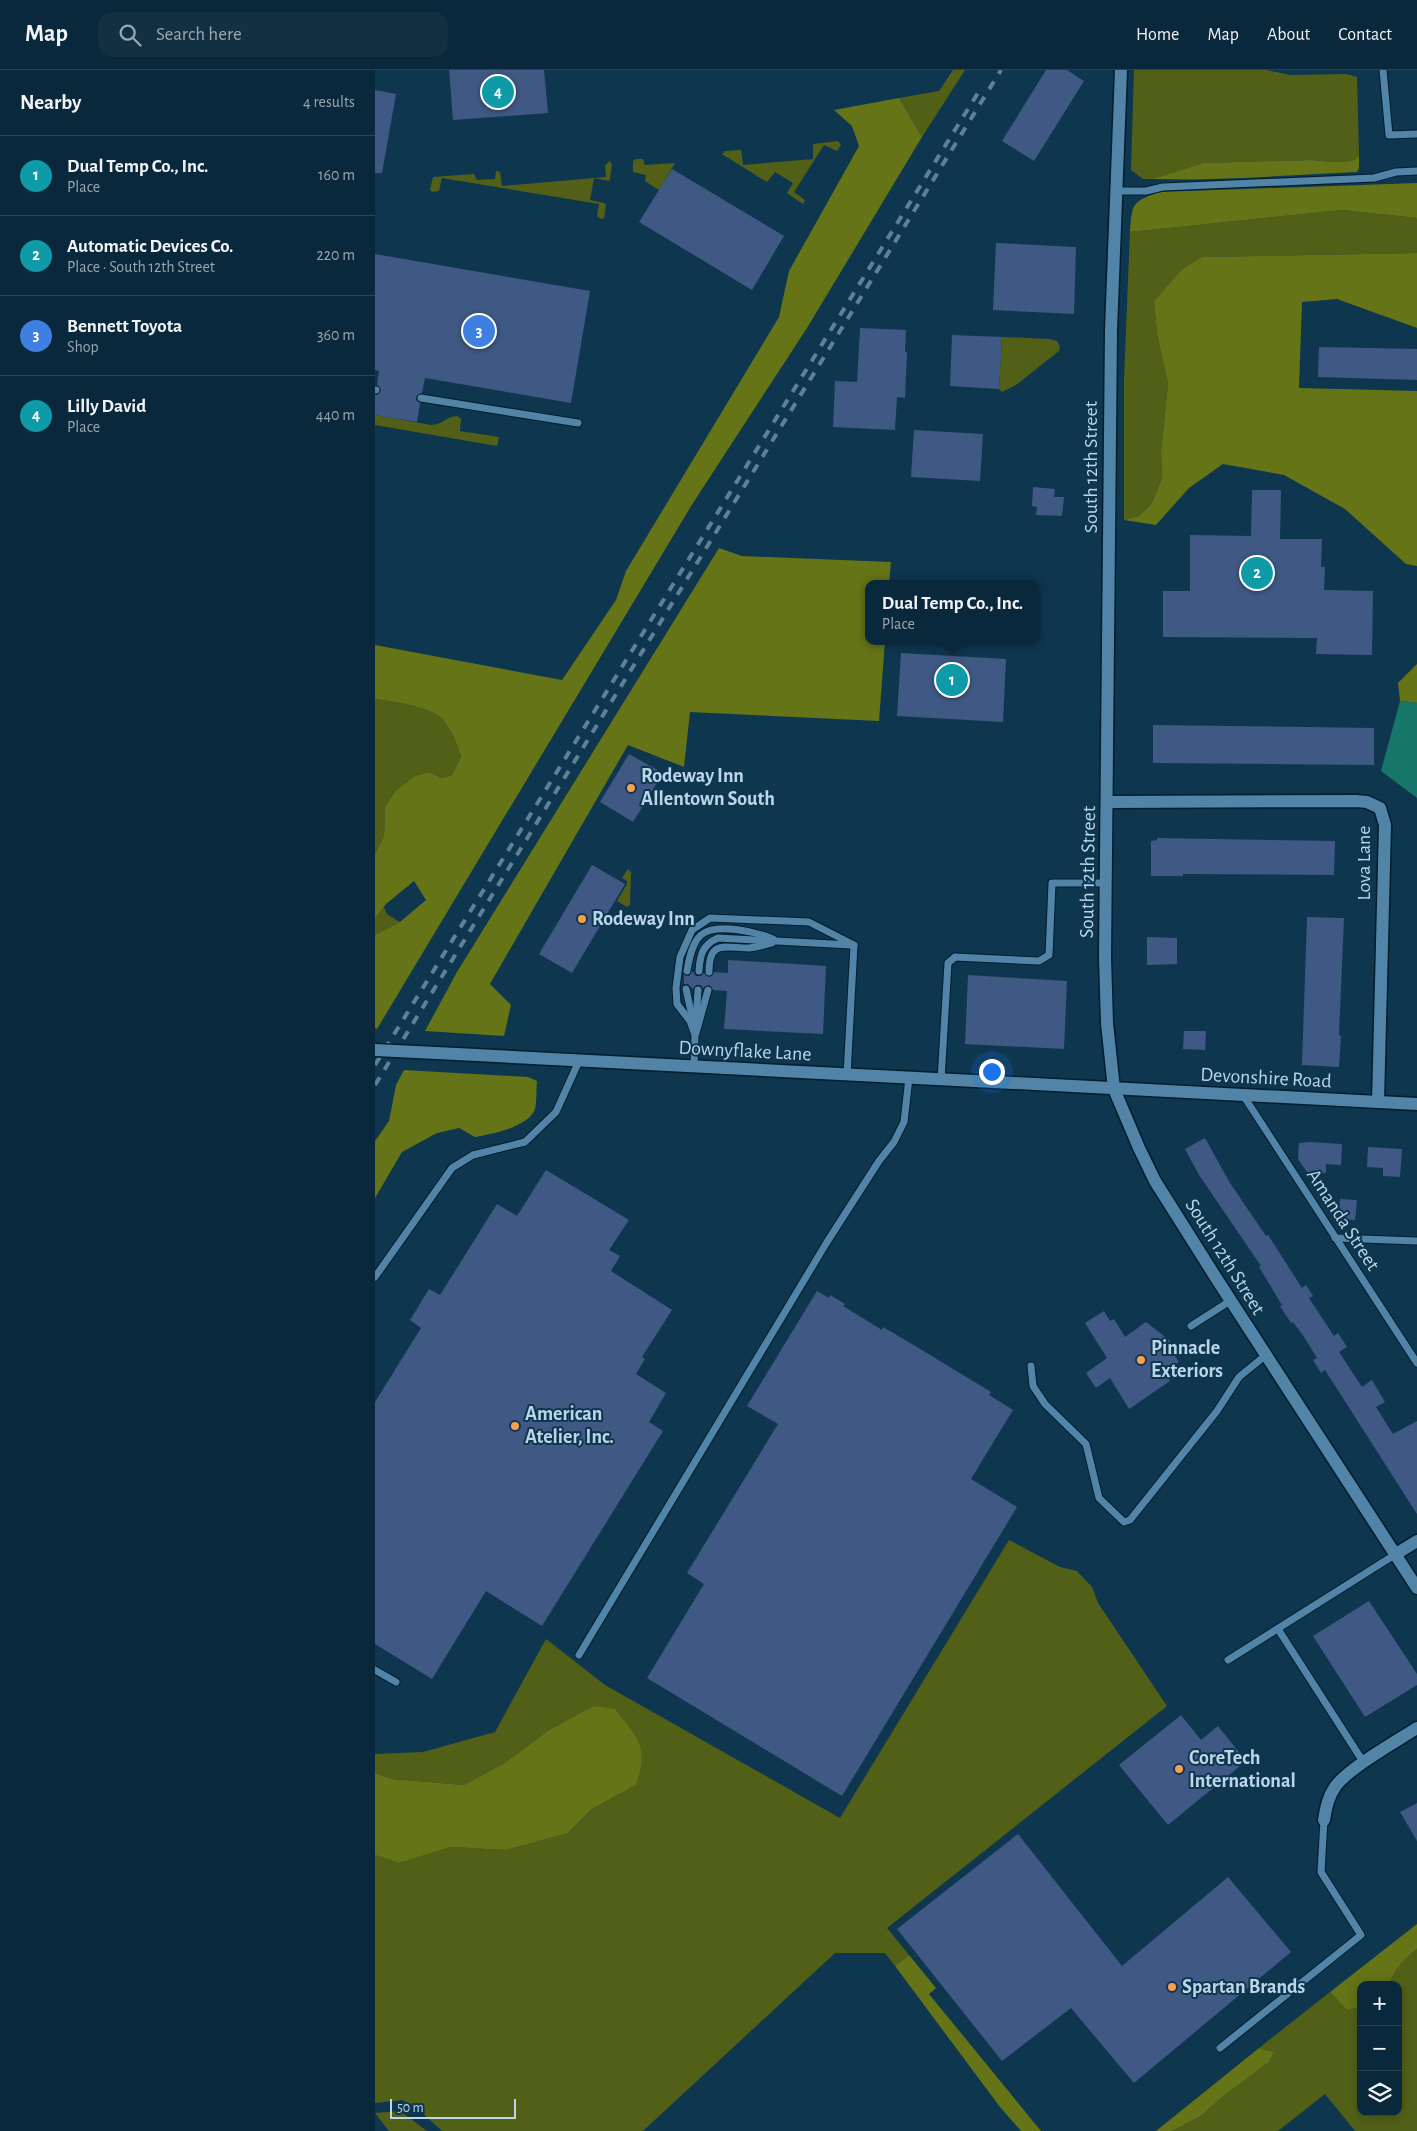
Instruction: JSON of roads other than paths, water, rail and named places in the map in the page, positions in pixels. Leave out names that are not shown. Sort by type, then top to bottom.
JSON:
[{"type":"street","name":"South 12th Street","points":[[1121,70],[1111,330],[1106,883],[1107,1014],[1114,1089],[1155,1181],[1230,1301],[1417,1588]]},
{"type":"street","name":"Lova Lane","points":[[1107,802],[1356,801],[1367,802],[1380,808],[1385,825],[1378,1102]]},
{"type":"street","name":"Downyflake Lane","points":[[375,1050],[1114,1089]]},
{"type":"street","name":"Devonshire Road","points":[[1114,1089],[1417,1104]]},
{"type":"street","points":[[1396,1554],[1417,1541]]},
{"type":"street","points":[[1324,1820],[1327,1802],[1335,1787],[1345,1776],[1417,1728]]},
{"type":"lane","points":[[1383,70],[1389,135],[1417,134]]},
{"type":"lane","points":[[1117,191],[1146,191],[1173,186],[1374,178],[1396,172],[1417,171]]},
{"type":"lane","points":[[421,398],[578,423]]},
{"type":"lane","points":[[941,1080],[949,963],[955,957],[1039,961],[1049,955],[1052,883],[1106,883]]},
{"type":"lane","points":[[695,1035],[690,1021],[677,1004],[678,972],[683,949],[692,930],[710,918],[809,922],[854,945]]},
{"type":"lane","points":[[687,970],[696,942],[701,934],[711,930],[749,930],[780,942]]},
{"type":"lane","points":[[699,971],[702,950],[709,942],[718,938],[854,945]]},
{"type":"lane","points":[[709,972],[710,955],[715,949],[723,946],[759,947],[780,942]]},
{"type":"lane","points":[[847,1075],[854,945]]},
{"type":"lane","points":[[686,989],[695,1035]]},
{"type":"lane","points":[[693,1067],[698,990]]},
{"type":"lane","points":[[695,1035],[708,990]]},
{"type":"lane","points":[[375,1277],[452,1168],[473,1155],[525,1142],[556,1112],[579,1061]]},
{"type":"lane","points":[[579,1655],[827,1242],[879,1161],[894,1142],[904,1122],[909,1078]]},
{"type":"lane","name":"Amanda Street","points":[[1243,1096],[1417,1363]]},
{"type":"lane","points":[[1335,1238],[1417,1241]]},
{"type":"lane","points":[[1191,1326],[1230,1301]]},
{"type":"lane","points":[[1031,1366],[1033,1386],[1045,1404],[1086,1444],[1099,1498],[1124,1522],[1130,1520],[1217,1411],[1239,1377],[1266,1355]]},
{"type":"lane","points":[[1228,1660],[1396,1554]]},
{"type":"lane","points":[[1278,1629],[1364,1763]]},
{"type":"lane","points":[[375,1670],[396,1682]]},
{"type":"lane","points":[[1220,2048],[1361,1936],[1321,1872],[1324,1820]]},
{"type":"railway","points":[[375,1085],[1001,70]]},
{"type":"railway","points":[[375,1065],[981,88]]},
{"type":"place","name":"Lilly David","points":[[498,92]]},
{"type":"place","name":"Bennett Toyota","points":[[479,331]]},
{"type":"place","name":"Automatic Devices Co.","points":[[1257,573]]},
{"type":"place","name":"Dual Temp Co., Inc.","points":[[952,680]]},
{"type":"place","name":"Rodeway Inn Allentown South","points":[[631,788]]},
{"type":"place","name":"Rodeway Inn","points":[[582,919]]},
{"type":"place","name":"Pinnacle Exteriors","points":[[1141,1360]]},
{"type":"place","name":"American Atelier, Inc.","points":[[515,1426]]},
{"type":"place","name":"CoreTech International","points":[[1179,1769]]},
{"type":"place","name":"Spartan Brands","points":[[1172,1987]]}]
